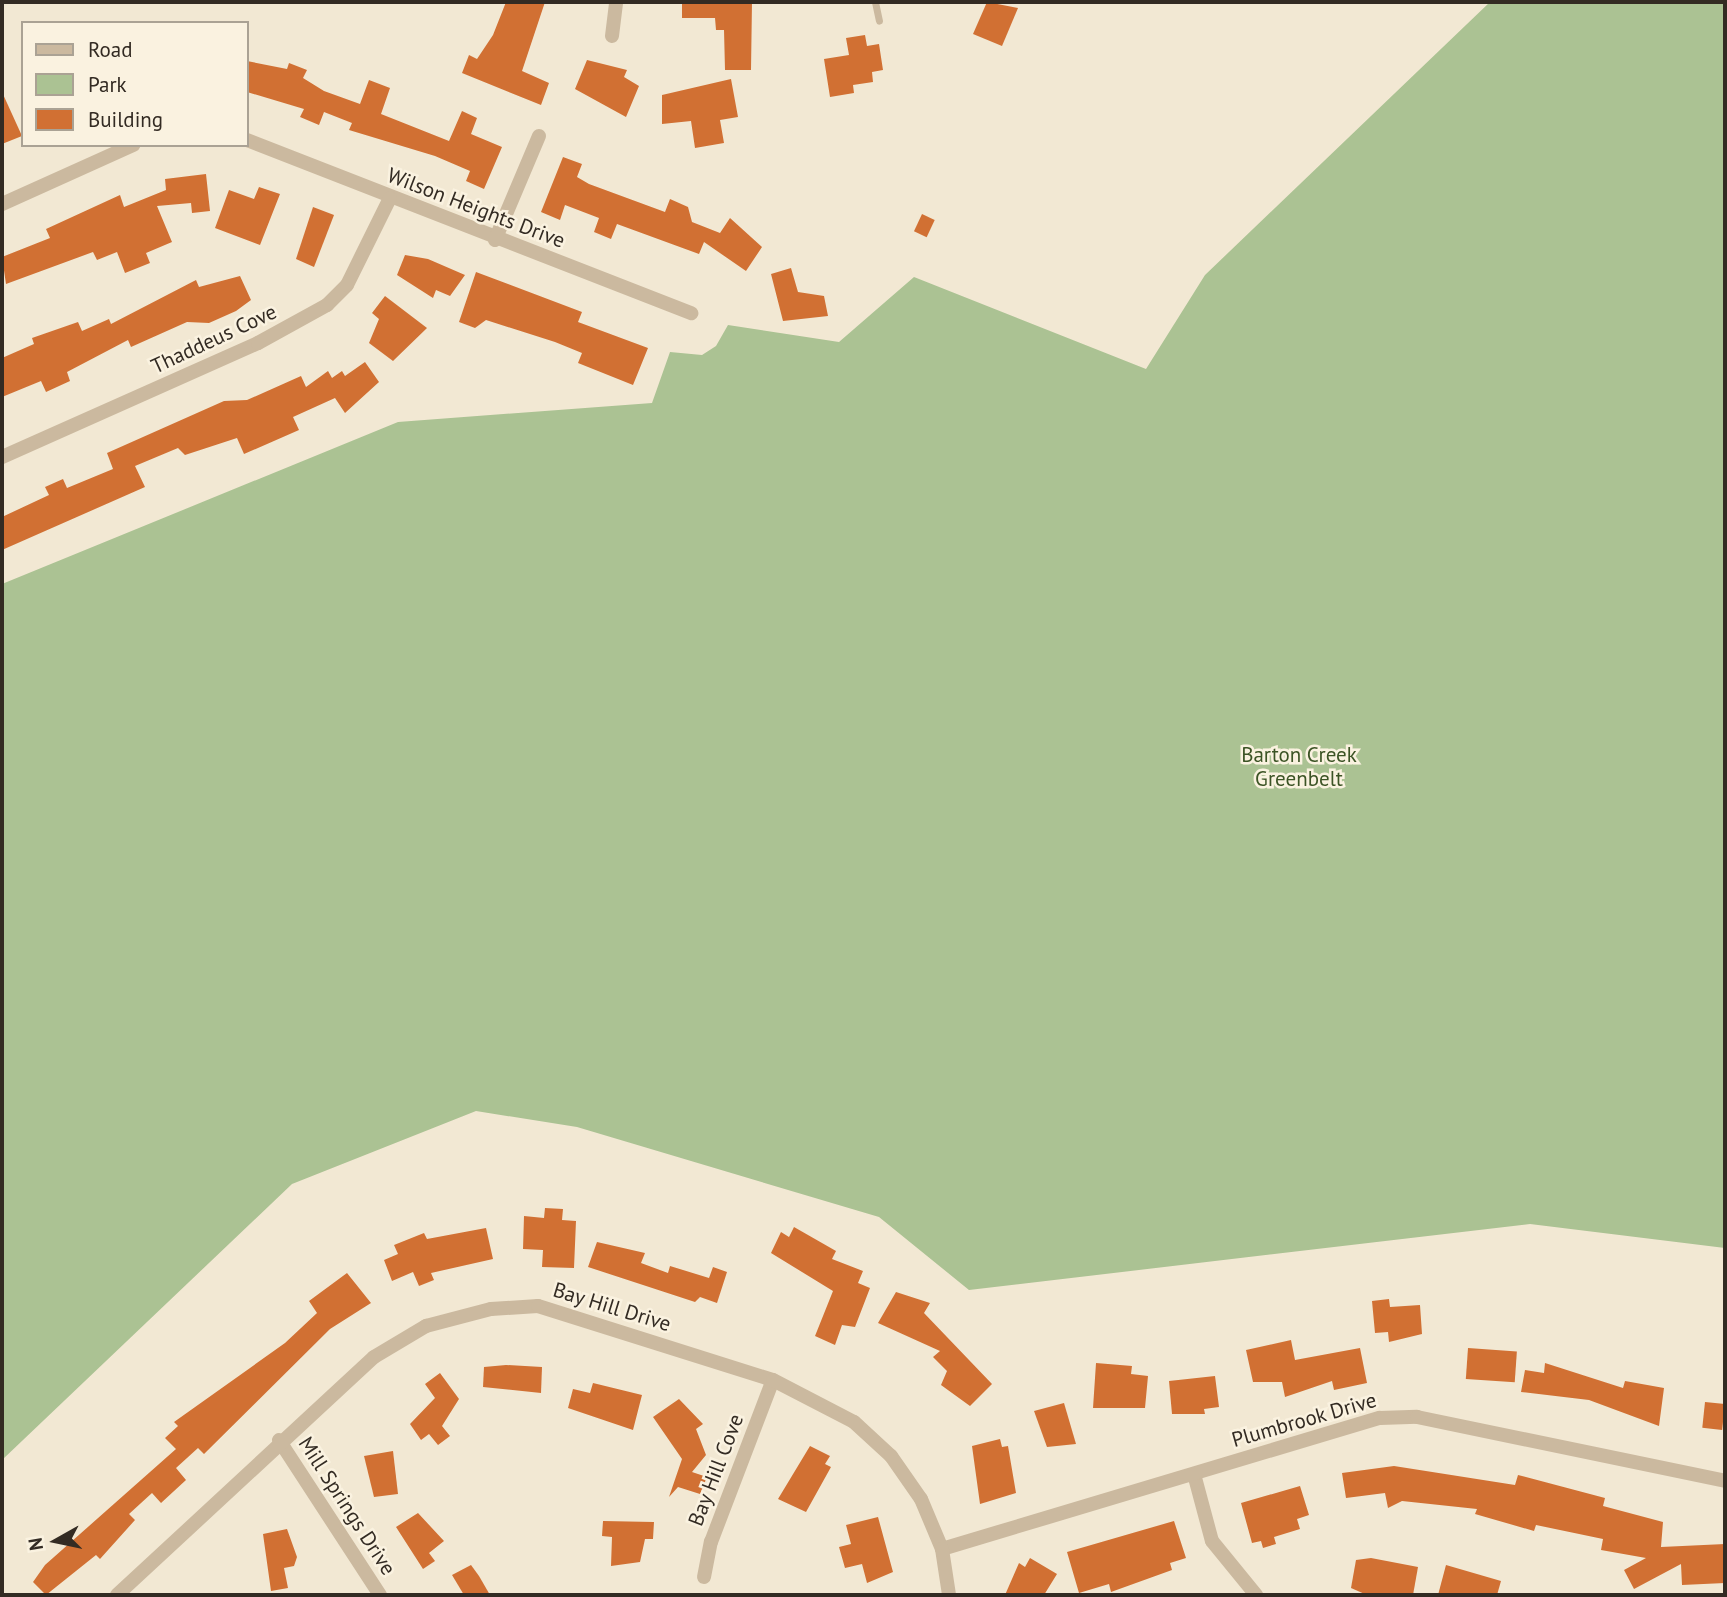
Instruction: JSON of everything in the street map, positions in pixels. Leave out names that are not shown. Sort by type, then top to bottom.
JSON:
[{"type":"street","points":[[612,36],[616,2]]},
{"type":"street","points":[[495,240],[539,136]]},
{"type":"street","name":"Wilson Heights Drive","points":[[248,140],[495,240],[691,313]]},
{"type":"street","points":[[2,204],[130,147]]},
{"type":"street","name":"Thaddeus Cove","points":[[2,457],[258,343],[327,305],[347,285],[390,198]]},
{"type":"street","name":"Bay Hill Drive","points":[[117,1595],[279,1440],[374,1357],[426,1326],[491,1309],[538,1306],[584,1318],[773,1380],[844,1415],[891,1456],[921,1499],[942,1549],[949,1595]]},
{"type":"street","name":"Bay Hill Cove","points":[[704,1577],[711,1542],[773,1380]]},
{"type":"street","name":"Plumbrook Drive","points":[[942,1549],[1194,1475],[1352,1424],[1417,1417],[1725,1481]]},
{"type":"street","name":"Mill Springs Drive","points":[[279,1440],[380,1595]]},
{"type":"street","points":[[1194,1475],[1212,1541],[1256,1595]]},
{"type":"lane","points":[[875,2],[878,21]]},
{"type":"green space","name":"Barton Creek Greenbelt","points":[[1490,2],[1725,2],[1725,1248],[1530,1224],[969,1290],[879,1217],[577,1127],[476,1111],[292,1184],[2,1460],[2,584],[398,422],[652,403],[670,352],[702,355],[716,346],[728,325],[839,342],[914,277],[1146,369],[1205,275]]},
{"type":"building","points":[[506,2],[545,2],[522,71],[549,83],[541,105],[462,73],[469,55],[477,59],[493,35]]},
{"type":"building","points":[[682,2],[752,2],[751,70],[725,70],[724,30],[716,30],[715,18],[682,18]]},
{"type":"building","points":[[987,2],[1018,8],[1002,46],[973,34]]},
{"type":"building","points":[[865,35],[867,46],[879,44],[883,70],[872,72],[873,82],[853,85],[854,93],[830,97],[824,59],[849,55],[846,38]]},
{"type":"building","points":[[587,60],[627,70],[624,77],[639,86],[626,117],[575,89]]},
{"type":"building","points":[[248,61],[287,69],[289,63],[307,70],[303,78],[324,91],[360,104],[369,80],[390,88],[381,114],[449,141],[462,111],[477,118],[471,134],[502,147],[484,189],[466,181],[470,171],[435,156],[349,130],[352,123],[324,112],[319,125],[300,117],[304,109],[248,92]]},
{"type":"building","points":[[731,79],[738,117],[720,120],[724,143],[695,148],[691,121],[662,124],[662,95]]},
{"type":"building","points":[[2,92],[21,136],[2,144]]},
{"type":"building","points":[[563,157],[582,164],[577,177],[589,184],[665,212],[670,199],[688,207],[692,222],[720,233],[730,218],[762,247],[746,271],[704,242],[699,254],[617,224],[611,239],[594,232],[599,218],[565,205],[560,220],[541,212]]},
{"type":"building","points":[[206,174],[210,211],[192,213],[191,203],[157,206],[172,242],[146,253],[150,263],[125,273],[117,252],[97,260],[93,252],[6,284],[2,257],[50,238],[46,229],[120,195],[124,207],[166,190],[165,179]]},
{"type":"building","points":[[259,187],[280,194],[260,245],[215,228],[229,190],[254,199]]},
{"type":"building","points":[[313,207],[334,215],[314,267],[296,259]]},
{"type":"building","points":[[922,214],[935,220],[927,237],[914,231]]},
{"type":"building","points":[[405,255],[428,259],[465,275],[450,296],[436,290],[433,298],[397,275]]},
{"type":"building","points":[[791,268],[798,292],[824,296],[828,316],[783,321],[771,274]]},
{"type":"building","points":[[476,272],[582,312],[578,322],[648,348],[633,385],[578,363],[582,353],[555,342],[486,320],[475,328],[459,322]]},
{"type":"building","points":[[240,276],[251,300],[236,311],[209,323],[187,322],[131,347],[128,340],[67,372],[70,381],[46,392],[41,381],[2,397],[2,358],[34,344],[32,338],[78,322],[82,331],[109,319],[111,324],[196,280],[199,287]]},
{"type":"building","points":[[385,296],[427,328],[393,361],[369,343],[379,319],[372,313]]},
{"type":"building","points":[[365,362],[379,382],[345,413],[335,398],[293,417],[299,430],[244,454],[237,438],[185,455],[178,448],[135,466],[145,487],[2,550],[2,517],[49,495],[45,487],[63,479],[67,488],[113,469],[107,453],[224,401],[247,400],[301,376],[306,387],[328,371],[332,378],[342,371],[345,376]]},
{"type":"building","points":[[545,1208],[563,1209],[562,1220],[576,1221],[574,1268],[542,1267],[543,1250],[523,1249],[524,1216],[544,1218]]},
{"type":"building","points":[[794,1227],[836,1251],[832,1259],[863,1271],[858,1283],[870,1288],[855,1327],[842,1325],[835,1345],[815,1336],[833,1291],[771,1253],[781,1232],[789,1237]]},
{"type":"building","points":[[486,1228],[493,1259],[431,1273],[434,1280],[419,1286],[413,1272],[392,1281],[384,1260],[398,1254],[394,1245],[424,1233],[427,1239]]},
{"type":"building","points":[[597,1242],[645,1253],[641,1263],[668,1273],[670,1266],[709,1278],[713,1267],[727,1272],[717,1303],[700,1297],[695,1302],[588,1267]]},
{"type":"building","points":[[347,1273],[371,1303],[330,1329],[204,1454],[198,1448],[176,1468],[186,1480],[161,1503],[152,1493],[129,1514],[135,1520],[100,1559],[96,1555],[46,1595],[33,1582],[45,1565],[176,1449],[165,1438],[178,1426],[174,1422],[285,1343],[317,1313],[309,1301]]},
{"type":"building","points":[[896,1292],[930,1303],[924,1313],[992,1384],[970,1406],[941,1385],[947,1371],[933,1357],[940,1351],[878,1323]]},
{"type":"building","points":[[1389,1299],[1390,1307],[1420,1305],[1422,1334],[1389,1342],[1388,1332],[1375,1333],[1372,1301]]},
{"type":"building","points":[[1291,1340],[1295,1360],[1360,1348],[1367,1383],[1334,1390],[1332,1381],[1285,1397],[1282,1382],[1253,1382],[1246,1350]]},
{"type":"building","points":[[1468,1348],[1517,1351],[1515,1382],[1466,1379]]},
{"type":"building","points":[[1096,1363],[1132,1366],[1131,1374],[1148,1376],[1145,1408],[1093,1408]]},
{"type":"building","points":[[1545,1363],[1623,1388],[1625,1381],[1664,1388],[1659,1426],[1589,1400],[1521,1392],[1525,1370],[1544,1373]]},
{"type":"building","points":[[484,1367],[542,1367],[541,1393],[483,1387]]},
{"type":"building","points":[[440,1373],[459,1399],[442,1426],[450,1436],[438,1445],[429,1434],[421,1440],[410,1424],[435,1398],[425,1384]]},
{"type":"building","points":[[1215,1376],[1219,1407],[1204,1409],[1205,1414],[1172,1414],[1169,1381]]},
{"type":"building","points":[[593,1383],[642,1395],[633,1430],[568,1408],[573,1389],[590,1393]]},
{"type":"building","points":[[679,1399],[703,1424],[696,1429],[706,1455],[692,1472],[707,1477],[700,1494],[678,1487],[669,1497],[682,1459],[653,1417]]},
{"type":"building","points":[[1705,1402],[1725,1404],[1722,1430],[1702,1428]]},
{"type":"building","points":[[1064,1403],[1076,1444],[1047,1447],[1034,1411]]},
{"type":"building","points":[[1000,1439],[1002,1447],[1008,1446],[1016,1493],[980,1504],[972,1446]]},
{"type":"building","points":[[810,1446],[830,1456],[825,1464],[831,1467],[806,1512],[778,1499]]},
{"type":"building","points":[[393,1451],[398,1494],[374,1497],[364,1456]]},
{"type":"building","points":[[1394,1466],[1515,1485],[1518,1475],[1605,1498],[1603,1506],[1663,1522],[1661,1547],[1725,1544],[1725,1583],[1682,1585],[1681,1564],[1634,1589],[1624,1570],[1646,1558],[1601,1550],[1603,1539],[1536,1525],[1534,1531],[1475,1514],[1477,1509],[1402,1501],[1388,1508],[1385,1493],[1346,1498],[1342,1473]]},
{"type":"building","points":[[1300,1486],[1309,1515],[1297,1519],[1300,1529],[1274,1537],[1276,1544],[1263,1548],[1261,1541],[1252,1543],[1241,1503]]},
{"type":"building","points":[[418,1513],[444,1541],[429,1553],[435,1561],[423,1569],[396,1527]]},
{"type":"building","points":[[878,1517],[893,1572],[867,1583],[862,1564],[845,1568],[839,1547],[851,1544],[846,1525]]},
{"type":"building","points":[[603,1521],[654,1522],[653,1539],[645,1539],[640,1562],[611,1566],[612,1537],[602,1536]]},
{"type":"building","points":[[1174,1521],[1186,1558],[1170,1563],[1172,1570],[1111,1592],[1109,1584],[1079,1593],[1067,1552]]},
{"type":"building","points":[[287,1529],[297,1557],[294,1566],[284,1568],[288,1588],[271,1591],[263,1534]]},
{"type":"building","points":[[1030,1558],[1057,1574],[1044,1595],[1005,1595],[1019,1563],[1025,1567]]},
{"type":"building","points":[[1371,1558],[1418,1567],[1413,1595],[1367,1595],[1351,1588],[1356,1560]]},
{"type":"building","points":[[471,1565],[490,1595],[464,1595],[452,1575]]},
{"type":"building","points":[[1446,1565],[1501,1581],[1497,1595],[1438,1595]]}]
